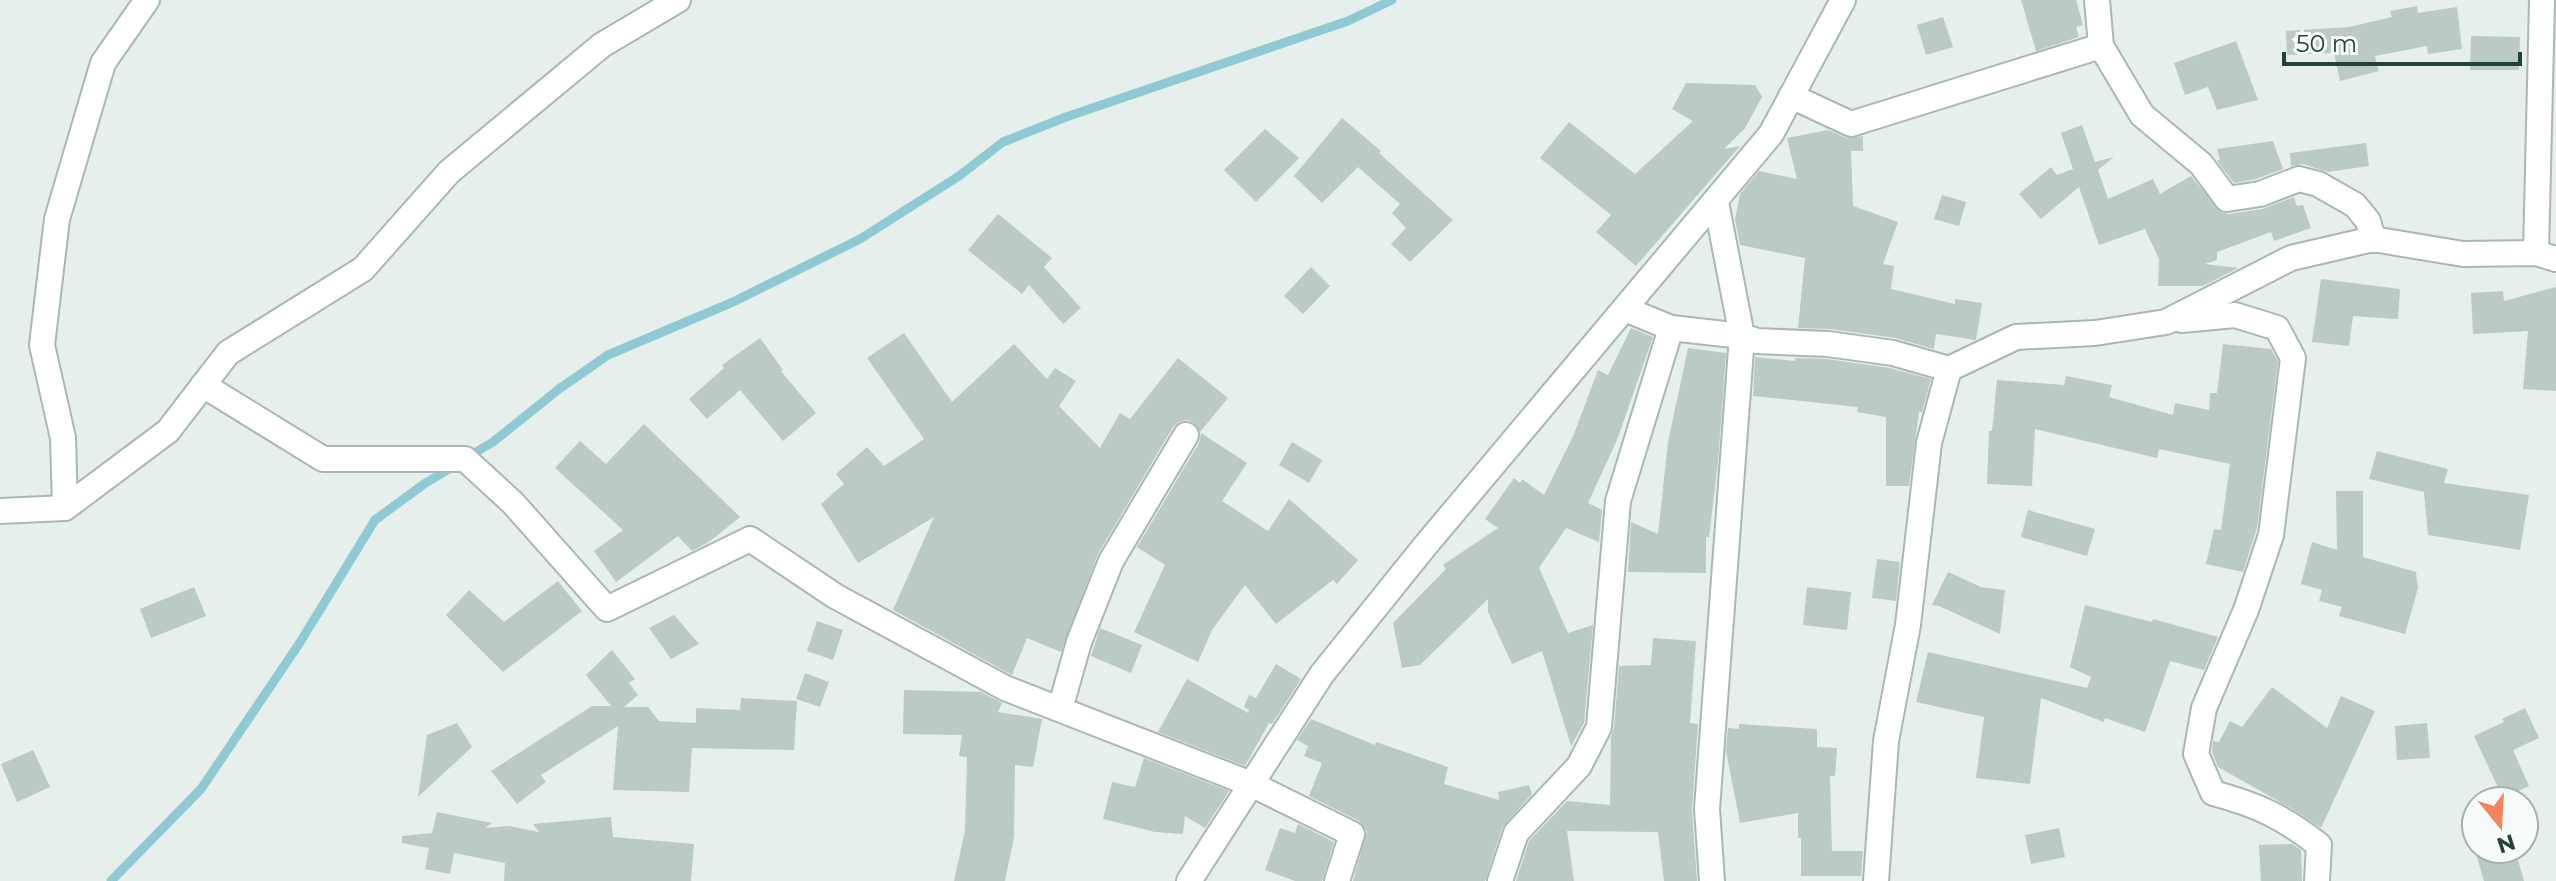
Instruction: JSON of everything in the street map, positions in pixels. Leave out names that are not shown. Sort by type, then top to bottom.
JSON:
[{"type":"street","points":[[65,508],[63,438],[42,345],[57,219],[103,63],[147,0]]},
{"type":"street","points":[[0,511],[65,508],[168,431],[228,353],[363,269],[449,172],[602,45],[678,0]]},
{"type":"street","points":[[1189,881],[1322,674],[1425,546],[1771,134],[1843,0]]},
{"type":"street","points":[[2097,0],[2101,46],[2142,115],[2201,164],[2227,199],[2260,194],[2299,179],[2318,184],[2355,205],[2368,221],[2373,239]]},
{"type":"street","points":[[2166,322],[2291,258],[2373,239],[2463,254],[2546,256],[2542,0]]},
{"type":"street","points":[[1791,96],[1851,124],[2101,46]]},
{"type":"street","points":[[1712,881],[1707,809],[1742,336],[1716,202]]},
{"type":"street","points":[[1625,309],[1671,328],[1742,336],[1757,341],[1828,344],[1893,353],[1949,369],[2016,337],[2095,333],[2235,315],[2277,328],[2293,358],[2271,535],[2246,610],[2204,708],[2196,754],[2213,793],[2255,804],[2319,845],[2317,881]]},
{"type":"street","points":[[1500,881],[1516,833],[1579,766],[1599,727],[1618,501],[1671,328]]},
{"type":"street","points":[[1876,881],[1886,741],[1908,625],[1929,443],[1949,369]]},
{"type":"street","points":[[203,385],[323,459],[465,459],[513,503],[607,609],[750,539],[835,596],[1005,688],[1251,784],[1352,834],[1337,881]]},
{"type":"street","points":[[1060,709],[1079,642],[1111,561],[1186,435]]},
{"type":"building","points":[[2021,0],[2076,0],[2083,25],[2076,27],[2079,37],[2036,51]]},
{"type":"building","points":[[2417,6],[2418,13],[2457,7],[2462,49],[2428,54],[2427,46],[2375,56],[2379,71],[2340,81],[2334,53],[2287,55],[2286,31],[2349,27],[2392,17],[2390,11]]},
{"type":"building","points":[[1943,17],[1953,47],[1926,55],[1917,25]]},
{"type":"building","points":[[2471,36],[2520,37],[2519,70],[2470,70]]},
{"type":"building","points":[[2236,41],[2258,100],[2217,110],[2208,87],[2185,95],[2174,63]]},
{"type":"building","points":[[1686,83],[1755,85],[1762,97],[1745,128],[1724,149],[1740,146],[1636,266],[1596,232],[1611,215],[1540,158],[1569,122],[1635,174],[1693,121],[1672,109]]},
{"type":"building","points":[[1342,118],[1453,220],[1410,262],[1391,244],[1406,228],[1392,213],[1400,204],[1358,167],[1322,203],[1294,176]]},
{"type":"building","points":[[2082,125],[2095,162],[2114,157],[2098,170],[2108,199],[2153,179],[2160,194],[2191,176],[2221,212],[2229,214],[2262,209],[2294,197],[2297,206],[2303,205],[2311,228],[2274,241],[2271,232],[2217,252],[2217,260],[2205,264],[2238,268],[2203,286],[2158,286],[2159,259],[2145,229],[2099,245],[2079,187],[2041,219],[2019,194],[2051,167],[2057,175],[2073,169],[2061,133]]},
{"type":"building","points":[[1265,129],[1299,158],[1256,202],[1224,170]]},
{"type":"building","points":[[1828,130],[1846,138],[1863,136],[1863,151],[1851,151],[1853,206],[1898,222],[1883,264],[1894,266],[1891,289],[1955,304],[1955,299],[1982,303],[1976,340],[1936,334],[1934,349],[1895,338],[1798,328],[1805,258],[1740,245],[1735,220],[1740,194],[1759,171],[1797,179],[1787,138]]},
{"type":"building","points":[[2273,141],[2283,169],[2256,179],[2234,183],[2217,161],[2220,159],[2217,149]]},
{"type":"building","points":[[2366,143],[2369,166],[2328,172],[2303,164],[2291,166],[2290,153]]},
{"type":"building","points":[[1942,195],[1966,202],[1959,226],[1934,219]]},
{"type":"building","points":[[998,214],[1052,258],[1044,267],[1081,308],[1063,324],[1029,285],[1022,294],[968,250]]},
{"type":"building","points":[[1311,267],[1330,286],[1303,314],[1284,296]]},
{"type":"building","points":[[2321,279],[2400,289],[2398,319],[2353,316],[2349,346],[2312,342]]},
{"type":"building","points":[[2556,287],[2556,391],[2523,389],[2528,331],[2473,334],[2471,293],[2503,291],[2504,301]]},
{"type":"building","points":[[1631,328],[1653,337],[1617,440],[1588,503],[1602,510],[1599,542],[1566,528],[1539,568],[1568,633],[1593,625],[1584,723],[1571,746],[1542,651],[1512,664],[1488,612],[1488,599],[1420,665],[1402,668],[1393,623],[1446,569],[1443,565],[1498,528],[1485,519],[1514,478],[1520,483],[1522,479],[1544,495],[1574,434],[1598,370],[1608,375]]},
{"type":"building","points":[[904,333],[952,402],[1014,344],[1047,379],[1055,368],[1076,381],[1059,406],[1100,448],[1120,413],[1130,419],[1178,358],[1228,398],[1200,432],[1194,423],[1187,420],[1173,427],[1098,554],[1061,652],[1027,638],[1012,675],[893,610],[934,517],[858,563],[821,504],[844,484],[836,474],[867,447],[884,466],[924,439],[867,358]]},
{"type":"building","points":[[760,338],[781,371],[816,413],[783,441],[740,390],[707,419],[689,399],[724,368],[722,365]]},
{"type":"building","points":[[2223,344],[2271,349],[2278,361],[2257,528],[2243,572],[2206,564],[2214,529],[2221,530],[2230,464],[2159,449],[2157,458],[2035,429],[2032,486],[1987,484],[1989,431],[1992,431],[1997,380],[2064,385],[2066,376],[2112,385],[2109,397],[2173,415],[2175,403],[2209,410],[2210,393],[2217,393]]},
{"type":"building","points":[[1688,348],[1726,353],[1718,462],[1709,537],[1706,537],[1706,573],[1628,572],[1631,522],[1658,534],[1668,442]]},
{"type":"building","points":[[1755,357],[1795,361],[1795,358],[1827,359],[1890,368],[1931,379],[1922,412],[1919,412],[1909,486],[1886,486],[1886,417],[1857,412],[1858,407],[1753,396]]},
{"type":"building","points":[[644,424],[740,517],[709,542],[692,551],[678,536],[616,582],[594,551],[623,530],[555,468],[580,441],[606,464]]},
{"type":"building","points":[[1201,433],[1247,463],[1222,501],[1268,531],[1289,499],[1358,560],[1337,584],[1333,580],[1276,624],[1245,585],[1212,630],[1198,662],[1134,632],[1165,565],[1137,547],[1199,443]]},
{"type":"building","points":[[1292,442],[1322,460],[1309,483],[1279,465]]},
{"type":"building","points":[[2377,451],[2448,469],[2444,483],[2529,495],[2520,550],[2428,535],[2424,492],[2369,479]]},
{"type":"building","points":[[2336,491],[2363,491],[2363,557],[2416,572],[2418,588],[2405,634],[2339,616],[2342,607],[2319,601],[2322,590],[2301,584],[2312,542],[2337,550]]},
{"type":"building","points":[[2028,510],[2095,529],[2087,556],[2021,537]]},
{"type":"building","points":[[1877,559],[1900,562],[1896,601],[1872,598]]},
{"type":"building","points":[[1948,572],[1981,587],[2005,590],[2000,634],[1932,605]]},
{"type":"building","points":[[558,581],[582,611],[503,672],[446,615],[469,590],[504,622]]},
{"type":"building","points":[[194,587],[206,616],[151,638],[140,609]]},
{"type":"building","points":[[1807,587],[1851,592],[1847,630],[1803,625]]},
{"type":"building","points":[[2085,605],[2218,637],[2204,670],[2170,661],[2145,732],[2105,718],[2104,722],[2041,698],[2030,784],[1976,778],[1984,717],[1916,702],[1928,652],[2087,688],[2091,677],[2070,667]]},
{"type":"building","points":[[674,615],[699,644],[671,659],[649,628]]},
{"type":"building","points":[[817,621],[843,630],[833,660],[807,651]]},
{"type":"building","points":[[1100,628],[1142,645],[1131,673],[1091,656]]},
{"type":"building","points":[[1653,638],[1696,641],[1690,723],[1698,724],[1692,810],[1697,881],[1664,881],[1658,832],[1567,831],[1574,881],[1516,881],[1529,841],[1567,801],[1610,805],[1611,737],[1619,666],[1651,665]]},
{"type":"building","points":[[612,650],[635,679],[629,683],[638,695],[624,707],[648,707],[659,721],[696,723],[696,708],[740,710],[741,698],[797,701],[794,750],[692,748],[689,792],[613,790],[618,726],[541,775],[546,782],[517,804],[491,771],[592,706],[611,706],[586,675]]},
{"type":"building","points":[[1276,664],[1301,679],[1272,724],[1269,723],[1245,766],[1158,732],[1187,679],[1248,713],[1249,710],[1244,707],[1249,695],[1256,698]]},
{"type":"building","points":[[805,673],[829,682],[820,707],[796,699]]},
{"type":"building","points":[[2272,687],[2327,728],[2341,696],[2375,711],[2321,828],[2218,767],[2212,752],[2213,741],[2219,742],[2230,721],[2242,727]]},
{"type":"building","points":[[904,690],[981,692],[1002,703],[998,712],[1042,719],[1033,767],[1015,765],[1014,837],[1005,881],[954,881],[965,830],[967,757],[959,756],[962,735],[903,734]]},
{"type":"building","points":[[2525,708],[2539,738],[2513,750],[2529,785],[2497,785],[2474,736],[2504,722],[2502,719]]},
{"type":"building","points":[[1311,719],[1375,745],[1376,742],[1448,767],[1444,784],[1499,800],[1498,792],[1529,785],[1532,794],[1502,828],[1485,881],[1353,881],[1367,831],[1359,821],[1309,796],[1322,763],[1304,756],[1308,746],[1297,740]]},
{"type":"building","points":[[457,723],[472,747],[418,797],[427,735]]},
{"type":"building","points":[[2427,723],[2430,758],[2397,760],[2395,726]]},
{"type":"building","points":[[1739,724],[1817,729],[1817,747],[1837,748],[1835,776],[1830,776],[1832,851],[1863,851],[1861,876],[1801,876],[1798,813],[1740,823],[1726,751],[1728,728],[1739,729]]},
{"type":"building","points":[[33,750],[50,787],[17,802],[1,764]]},
{"type":"building","points":[[1144,758],[1229,791],[1205,828],[1185,816],[1183,834],[1155,832],[1103,819],[1112,782],[1135,787]]},
{"type":"building","points":[[437,812],[492,823],[485,828],[509,826],[539,832],[533,824],[611,817],[613,837],[694,844],[691,881],[504,881],[505,863],[454,853],[450,874],[425,869],[429,848],[402,843],[402,836],[432,833]]},
{"type":"building","points":[[1298,824],[1334,842],[1322,881],[1295,881],[1265,870],[1280,828],[1295,833]]},
{"type":"building","points":[[2059,828],[2065,857],[2031,864],[2025,835]]},
{"type":"building","points":[[2292,844],[2301,850],[2302,881],[2261,881],[2259,845]]},
{"type":"building","points":[[2479,865],[2519,865],[2524,881],[2484,881]]},
{"type":"waterway","points":[[466,458],[493,442],[559,389],[608,355],[733,302],[860,239],[959,176],[1003,142],[1066,117],[1348,21],[1392,0]]},
{"type":"waterway","points":[[111,881],[201,789],[299,644],[375,520],[454,466]]}]
